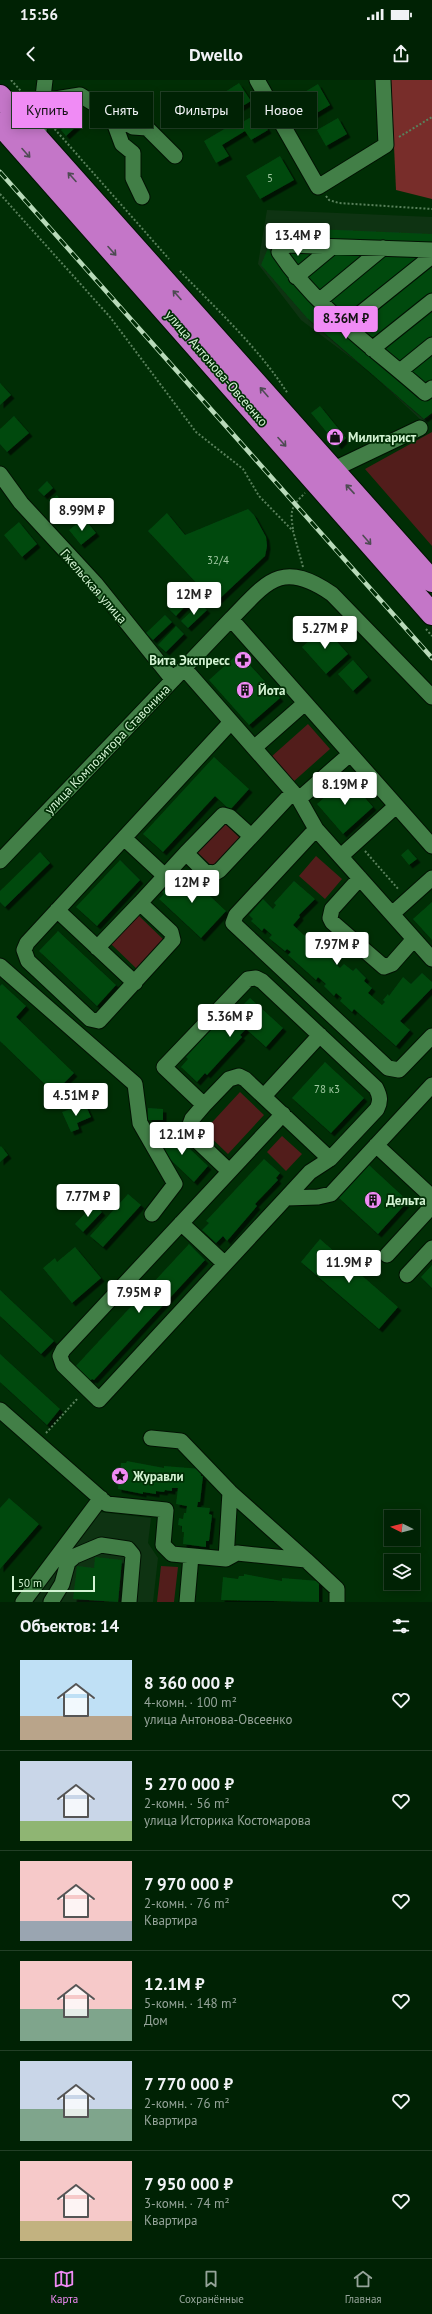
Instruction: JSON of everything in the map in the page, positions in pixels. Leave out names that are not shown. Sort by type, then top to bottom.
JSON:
[{"type":"highway","name":"улица Антонова-Овсеенко","points":[[0,96],[38,139],[88,209],[432,614]]},
{"type":"highway","name":"улица Антонова-Овсеенко","points":[[0,124],[88,209],[332,470],[432,581]]},
{"type":"street","points":[[44,92],[45,80]]},
{"type":"street","points":[[257,80],[318,187],[386,145],[383,80]]},
{"type":"street","points":[[38,139],[39,128]]},
{"type":"street","points":[[116,128],[122,144],[133,153],[133,178],[142,197]]},
{"type":"street","points":[[147,128],[175,156]]},
{"type":"street","points":[[432,250],[331,248],[287,245],[279,252],[296,277],[372,349],[400,371],[424,393],[432,388]]},
{"type":"street","points":[[296,277],[331,248]]},
{"type":"street","points":[[320,300],[383,248]]},
{"type":"street","points":[[346,325],[432,256]]},
{"type":"street","points":[[372,349],[432,301]]},
{"type":"street","points":[[400,371],[432,345]]},
{"type":"street","points":[[332,470],[420,428]]},
{"type":"street","name":"Гжельская улица","points":[[0,474],[21,503],[95,583],[173,680]]},
{"type":"street","name":"улица Композитора Ставонина","points":[[0,861],[264,585],[272,580],[291,576],[307,579]]},
{"type":"street","points":[[307,579],[332,594],[432,697]]},
{"type":"street","points":[[231,619],[432,846]]},
{"type":"street","points":[[184,668],[296,795],[316,828],[432,959]]},
{"type":"street","points":[[254,748],[305,703]]},
{"type":"street","points":[[140,903],[171,932],[173,940],[103,1017],[94,1021],[33,966],[24,955],[27,943],[232,722]]},
{"type":"street","points":[[186,853],[205,872],[215,874],[251,836],[296,795],[350,754]]},
{"type":"street","points":[[340,856],[396,806]]},
{"type":"street","points":[[98,948],[223,815],[230,817],[251,836]]},
{"type":"street","points":[[316,828],[236,916],[233,923],[388,1068],[398,1070],[432,1036]]},
{"type":"street","points":[[124,838],[165,876]]},
{"type":"street","points":[[360,878],[332,909],[330,918],[332,922],[384,966],[392,964],[414,939]]},
{"type":"street","points":[[392,914],[432,878]]},
{"type":"street","points":[[57,910],[135,983]]},
{"type":"street","points":[[0,966],[135,1084],[140,1123],[175,1184],[152,1214]]},
{"type":"street","points":[[204,1105],[164,1067],[248,979],[256,978],[262,981],[376,1088],[380,1094],[380,1102],[376,1109],[330,1158],[310,1172],[99,1400],[63,1365],[60,1356],[63,1350],[283,1114]]},
{"type":"street","points":[[264,1096],[320,1036]]},
{"type":"street","points":[[230,1171],[191,1135],[188,1130],[192,1119],[234,1076],[245,1079],[330,1158]]},
{"type":"street","points":[[286,1198],[318,1197],[331,1194],[432,1086]]},
{"type":"street","points":[[376,1145],[432,1197]]},
{"type":"street","points":[[386,1255],[432,1206]]},
{"type":"street","points":[[181,1223],[225,1264]]},
{"type":"street","points":[[407,1274],[432,1248]]},
{"type":"street","points":[[0,1410],[107,1504],[166,1510],[163,1544],[172,1554],[226,1559],[237,1553],[306,1560]]},
{"type":"street","points":[[151,1438],[182,1441],[230,1492],[337,1589],[337,1602]]},
{"type":"street","points":[[226,1559],[230,1492]]},
{"type":"street","points":[[23,1602],[101,1498]]},
{"type":"street","points":[[51,1602],[62,1584],[68,1562],[82,1552],[101,1545],[128,1549],[133,1555],[129,1602]]},
{"type":"street","points":[[187,1602],[192,1556]]},
{"type":"path","points":[[11,80],[25,92]]},
{"type":"path","points":[[386,145],[432,117]]},
{"type":"path","points":[[60,128],[173,264]]},
{"type":"path","points":[[318,187],[329,200],[340,203],[432,209]]},
{"type":"path","points":[[0,194],[110,317],[196,432],[243,469],[259,496],[293,531]]},
{"type":"path","points":[[179,270],[251,347],[279,380],[291,398]]},
{"type":"path","points":[[307,579],[293,531],[290,512],[296,502],[310,488]]},
{"type":"path","points":[[357,842],[408,900]]},
{"type":"path","points":[[37,1442],[87,1388]]},
{"type":"shaded area","points":[[391,80],[432,80],[432,199],[396,190]]},
{"type":"shaded area","points":[[267,210],[432,217],[432,415],[423,422],[370,372],[301,320],[258,264]]},
{"type":"shaded area","points":[[432,432],[432,546],[365,469]]},
{"type":"shaded area","points":[[308,724],[330,749],[293,782],[271,757]]},
{"type":"shaded area","points":[[224,823],[241,839],[214,868],[197,852]]},
{"type":"shaded area","points":[[316,856],[342,879],[325,899],[299,876]]},
{"type":"shaded area","points":[[137,914],[166,942],[139,971],[110,943]]},
{"type":"shaded area","points":[[240,1092],[264,1115],[228,1154],[204,1131]]},
{"type":"shaded area","points":[[282,1136],[302,1154],[286,1171],[267,1152]]},
{"type":"shaded area","points":[[99,1512],[151,1518],[148,1543],[158,1558],[153,1602],[31,1602]]},
{"type":"shaded area","points":[[161,1566],[178,1567],[174,1602],[157,1602]]},
{"type":"building","points":[[239,83],[251,101],[243,106],[243,92],[225,92]]},
{"type":"building","points":[[318,84],[330,105],[317,113],[317,92],[305,92]]},
{"type":"building","points":[[251,117],[251,128],[267,128],[268,130],[251,140],[245,131],[222,145],[229,156],[216,163],[204,141],[226,128],[243,128],[243,122]]},
{"type":"building","points":[[338,118],[347,134],[326,146],[317,130]]},
{"type":"building","points":[[63,128],[75,128],[66,136],[61,130]]},
{"type":"building","points":[[280,156],[294,180],[260,199],[246,176]]},
{"type":"building","points":[[269,227],[432,234],[432,246],[269,240]]},
{"type":"building","points":[[268,248],[299,291],[424,400],[432,395],[432,413],[424,419],[307,318],[261,265]]},
{"type":"building","points":[[307,249],[311,255],[295,268],[285,253]]},
{"type":"building","points":[[333,252],[359,254],[361,257],[320,293],[305,275]]},
{"type":"building","points":[[386,255],[420,258],[346,319],[329,302]]},
{"type":"building","points":[[432,266],[432,295],[374,343],[359,325]]},
{"type":"building","points":[[432,310],[432,340],[399,366],[384,349]]},
{"type":"building","points":[[432,353],[432,382],[423,389],[410,371]]},
{"type":"building","points":[[0,383],[11,395],[0,405]]},
{"type":"building","points":[[320,406],[346,438],[338,446],[311,413]]},
{"type":"building","points":[[14,416],[29,433],[7,452],[0,444],[0,429]]},
{"type":"building","points":[[47,481],[53,488],[44,496],[38,490]]},
{"type":"building","points":[[57,495],[64,506],[71,501],[76,507],[62,518],[49,501]]},
{"type":"building","points":[[248,509],[254,515],[266,537],[267,546],[265,556],[215,603],[148,531],[167,513],[185,535]]},
{"type":"building","points":[[84,518],[96,533],[81,545],[69,530]]},
{"type":"building","points":[[19,522],[37,544],[22,557],[4,535]]},
{"type":"building","points":[[187,590],[194,597],[176,616],[169,609]]},
{"type":"building","points":[[200,603],[207,610],[188,628],[181,621]]},
{"type":"building","points":[[165,615],[172,622],[153,640],[146,633]]},
{"type":"building","points":[[176,626],[184,634],[166,652],[158,645]]},
{"type":"building","points":[[324,627],[348,654],[326,674],[302,647]]},
{"type":"building","name":"Йота","points":[[239,653],[280,698],[249,725],[209,680]]},
{"type":"building","points":[[353,660],[368,677],[353,691],[338,674]]},
{"type":"building","points":[[214,757],[249,789],[230,810],[215,796],[163,852],[143,834]]},
{"type":"building","points":[[347,777],[373,807],[343,834],[317,804]]},
{"type":"building","points":[[408,849],[417,859],[409,865],[401,855]]},
{"type":"building","points":[[40,852],[50,863],[5,907],[0,902],[0,891]]},
{"type":"building","points":[[120,860],[140,880],[97,926],[76,907]]},
{"type":"building","points":[[182,870],[226,911],[201,938],[159,899],[164,894],[162,892]]},
{"type":"building","points":[[294,881],[315,899],[299,915],[300,917],[293,925],[305,936],[308,931],[317,939],[320,936],[330,946],[328,949],[336,957],[333,961],[340,968],[344,964],[353,971],[356,968],[366,978],[364,981],[372,988],[368,993],[382,1005],[385,1002],[383,1000],[388,994],[389,996],[403,977],[411,984],[422,973],[432,982],[432,988],[400,1021],[410,1030],[396,1046],[354,1009],[352,1012],[340,1001],[342,998],[336,993],[334,996],[324,986],[326,984],[318,977],[316,980],[288,955],[291,952],[287,949],[285,951],[269,938],[272,935],[264,928],[262,931],[251,921],[253,919],[249,915],[263,899],[273,909],[276,905],[274,903]]},
{"type":"building","points":[[432,902],[432,940],[413,919]]},
{"type":"building","points":[[58,931],[116,985],[97,1006],[39,951]]},
{"type":"building","points":[[2,984],[26,1006],[16,1017],[74,1073],[54,1093],[0,1041],[0,986]]},
{"type":"building","points":[[250,998],[283,1028],[266,1047],[246,1029],[240,1035],[242,1037],[207,1075],[205,1073],[197,1082],[181,1067],[188,1059],[186,1057],[218,1022],[221,1024],[224,1020],[226,1022]]},
{"type":"building","points":[[325,1062],[364,1098],[331,1133],[292,1098]]},
{"type":"building","points":[[85,1104],[91,1117],[77,1123],[79,1129],[71,1132],[62,1112]]},
{"type":"building","points":[[148,1108],[163,1109],[163,1120],[148,1120]]},
{"type":"building","points":[[171,1131],[208,1166],[194,1182],[156,1146]]},
{"type":"building","points":[[1,1146],[8,1155],[0,1162],[0,1147]]},
{"type":"building","points":[[264,1159],[280,1173],[276,1178],[278,1180],[255,1204],[257,1206],[227,1241],[223,1236],[216,1243],[202,1230],[209,1223],[206,1221]]},
{"type":"building","name":"Дельта","points":[[369,1165],[408,1201],[378,1234],[339,1198]]},
{"type":"building","points":[[128,1194],[141,1205],[103,1247],[90,1236]]},
{"type":"building","points":[[94,1204],[102,1212],[83,1232],[75,1224]]},
{"type":"building","points":[[320,1239],[398,1307],[379,1329],[301,1262]]},
{"type":"building","points":[[189,1244],[205,1260],[94,1380],[92,1379],[88,1383],[73,1369]]},
{"type":"building","points":[[75,1247],[101,1278],[72,1303],[43,1268],[55,1258],[57,1262]]},
{"type":"building","points":[[432,1265],[432,1288],[421,1277]]},
{"type":"building","points":[[0,1290],[54,1341],[41,1354],[0,1316]]},
{"type":"building","points":[[0,1354],[60,1409],[47,1425],[0,1382]]},
{"type":"building","points":[[127,1461],[164,1468],[164,1466],[202,1469],[201,1476],[203,1476],[200,1502],[198,1502],[197,1507],[210,1508],[209,1514],[212,1515],[209,1541],[206,1541],[206,1547],[183,1544],[184,1532],[182,1532],[182,1526],[178,1525],[179,1518],[183,1519],[184,1513],[186,1513],[187,1506],[176,1504],[178,1488],[172,1488],[172,1491],[156,1491],[156,1494],[143,1492],[143,1494],[118,1489],[121,1463],[126,1463]]},
{"type":"building","points":[[9,1498],[39,1524],[0,1569],[0,1508]]},
{"type":"building","points":[[95,1557],[122,1560],[118,1602],[73,1599],[77,1566],[94,1568]]},
{"type":"building","points":[[244,1574],[282,1581],[282,1578],[319,1581],[319,1602],[221,1600],[223,1577],[238,1579],[239,1576],[244,1576]]},
{"type":"railway","points":[[0,172],[432,658]]},
{"type":"place","name":"Милитарист","points":[[335,437]]},
{"type":"place","name":"Вита Экспресс","points":[[243,660]]},
{"type":"place","name":"Йота","points":[[245,690]]},
{"type":"place","name":"Дельта","points":[[373,1200]]},
{"type":"place","name":"Журавли","points":[[120,1476]]}]
